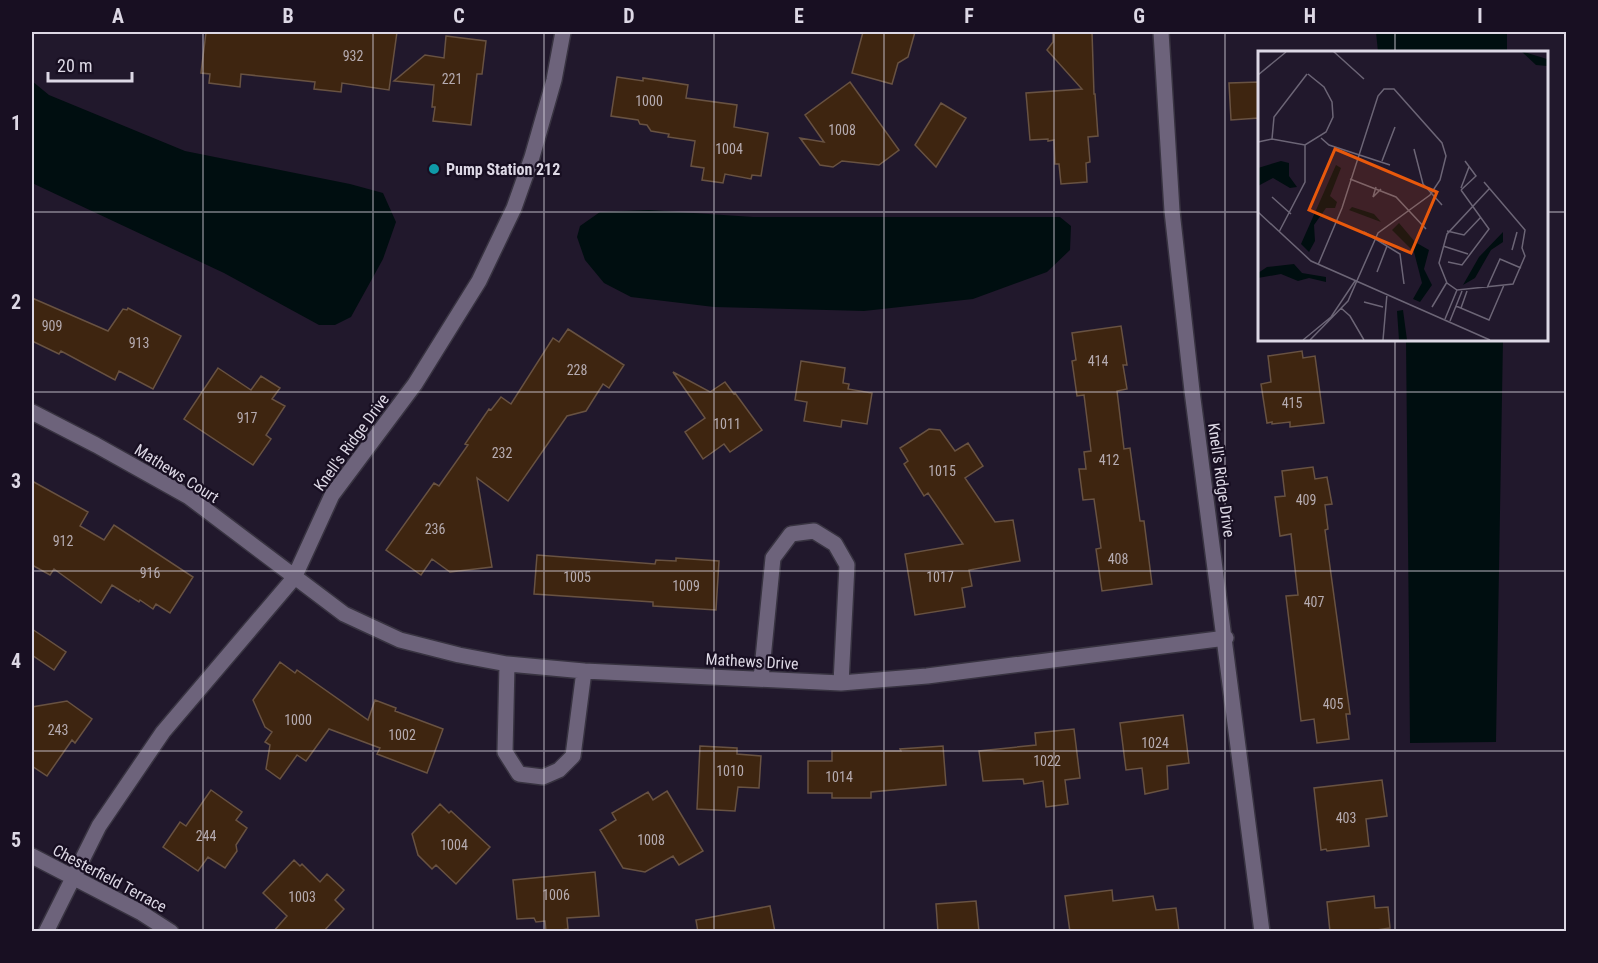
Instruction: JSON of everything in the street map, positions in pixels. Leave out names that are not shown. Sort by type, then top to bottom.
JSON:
[{"type":"street","name":"Knell's Ridge Drive","points":[[46,932],[99,826],[163,732],[294,578],[332,495],[415,384],[479,281],[514,208],[532,157],[554,81],[563,32]]},
{"type":"street","name":"Knell's Ridge Drive","points":[[1161,32],[1172,211],[1192,391],[1226,638],[1262,932]]},
{"type":"street","name":"Mathews Court","points":[[32,412],[189,497],[294,578]]},
{"type":"street","points":[[761,680],[773,558],[791,534],[814,531],[835,544],[847,565],[841,683]]},
{"type":"street","name":"Mathews Drive","points":[[294,578],[344,614],[400,640],[507,664],[584,671],[841,683],[927,676],[1226,638]]},
{"type":"street","points":[[507,664],[505,752],[519,774],[543,777],[560,770],[573,756],[584,671]]},
{"type":"street","name":"Chesterfield Terrace","points":[[32,856],[140,912],[171,932]]},
{"type":"shaded area","points":[[1376,32],[1507,32],[1507,51],[1378,51]]},
{"type":"shaded area","points":[[32,81],[49,95],[185,151],[350,184],[383,193],[396,222],[383,259],[351,317],[335,325],[319,325],[224,273],[32,183]]},
{"type":"shaded area","points":[[649,210],[753,217],[1060,217],[1071,226],[1070,250],[1047,272],[973,299],[864,311],[714,307],[631,297],[604,283],[585,260],[577,237],[580,226],[600,212]]},
{"type":"shaded area","points":[[1406,340],[1503,340],[1496,742],[1410,743]]},
{"type":"building","points":[[206,32],[397,32],[389,90],[342,83],[341,92],[314,89],[315,82],[241,74],[240,87],[209,83],[210,74],[201,73]]},
{"type":"building","points":[[863,32],[915,32],[908,57],[898,63],[892,84],[852,73]]},
{"type":"building","points":[[1053,32],[1092,32],[1098,136],[1088,137],[1090,162],[1086,163],[1087,182],[1061,184],[1059,164],[1055,164],[1054,140],[1030,140],[1026,93],[1082,89],[1047,50],[1053,42]]},
{"type":"building","points":[[446,36],[486,41],[482,74],[477,74],[471,125],[433,121],[434,85],[394,81],[425,55],[444,58]]},
{"type":"building","points":[[617,77],[643,81],[643,78],[688,85],[686,98],[737,105],[734,127],[768,133],[761,176],[752,175],[751,179],[725,174],[723,183],[702,180],[704,168],[691,166],[695,141],[668,137],[669,134],[651,131],[647,125],[640,124],[638,120],[611,116]]},
{"type":"building","points":[[850,82],[899,150],[879,165],[842,161],[833,167],[820,165],[800,138],[824,142],[805,115]]},
{"type":"building","points":[[1258,82],[1258,118],[1231,120],[1229,83]]},
{"type":"building","points":[[941,103],[966,118],[936,167],[915,145]]},
{"type":"building","points":[[32,298],[108,331],[123,309],[128,308],[181,336],[153,389],[119,371],[115,380],[61,351],[59,354],[32,341]]},
{"type":"building","points":[[1121,326],[1127,365],[1123,365],[1127,389],[1117,391],[1124,449],[1130,448],[1140,521],[1144,521],[1152,584],[1102,591],[1096,549],[1101,548],[1094,499],[1083,500],[1079,469],[1086,469],[1084,452],[1091,451],[1084,395],[1077,396],[1072,361],[1076,360],[1072,333]]},
{"type":"building","points":[[568,329],[624,365],[609,388],[603,384],[586,411],[567,416],[508,501],[477,478],[492,567],[450,572],[432,559],[421,575],[386,550],[434,483],[439,486],[468,445],[465,444],[489,409],[491,410],[501,397],[511,404],[553,338],[559,342]]},
{"type":"building","points":[[1302,351],[1303,358],[1315,356],[1324,423],[1290,427],[1290,422],[1267,423],[1261,384],[1271,382],[1268,356]]},
{"type":"building","points":[[801,361],[845,368],[843,383],[849,384],[848,389],[872,393],[867,424],[842,420],[841,427],[804,421],[807,402],[795,400]]},
{"type":"building","points":[[218,368],[251,390],[261,376],[280,388],[272,399],[285,406],[266,435],[271,439],[253,465],[184,419]]},
{"type":"building","points":[[673,372],[710,392],[725,382],[762,430],[730,452],[724,444],[703,459],[685,432],[705,418]]},
{"type":"building","points":[[929,429],[940,430],[955,451],[968,443],[983,466],[965,478],[995,522],[1013,520],[1020,561],[969,570],[972,586],[962,588],[965,607],[915,615],[905,554],[963,544],[928,493],[924,496],[904,464],[908,461],[900,448]]},
{"type":"building","points":[[1313,467],[1315,479],[1327,477],[1332,504],[1325,505],[1328,529],[1325,530],[1350,714],[1346,714],[1349,739],[1317,743],[1314,719],[1301,721],[1286,596],[1298,595],[1291,534],[1280,536],[1275,497],[1285,496],[1282,471]]},
{"type":"building","points":[[32,481],[88,512],[80,526],[104,540],[114,525],[193,577],[170,613],[156,604],[153,609],[112,585],[101,603],[54,569],[50,575],[32,565]]},
{"type":"building","points":[[537,555],[655,564],[656,560],[676,561],[676,558],[719,561],[716,610],[653,606],[653,602],[534,594]]},
{"type":"building","points":[[32,629],[66,652],[54,670],[32,655]]},
{"type":"building","points":[[280,662],[295,673],[297,670],[368,720],[375,700],[396,708],[395,711],[443,729],[427,773],[377,754],[380,748],[329,729],[306,761],[297,755],[280,779],[266,769],[270,745],[265,742],[272,732],[265,727],[253,700]]},
{"type":"building","points":[[67,701],[92,719],[75,743],[72,740],[47,776],[32,766],[32,707]]},
{"type":"building","points":[[1183,715],[1189,763],[1167,766],[1168,789],[1145,794],[1142,768],[1126,770],[1120,723]]},
{"type":"building","points":[[1074,729],[1080,778],[1065,780],[1068,804],[1046,807],[1043,781],[1024,784],[1023,779],[983,781],[979,751],[1036,745],[1035,733]]},
{"type":"building","points":[[700,746],[737,748],[737,754],[761,756],[759,788],[738,787],[735,811],[697,809]]},
{"type":"building","points":[[943,746],[946,785],[871,792],[871,798],[832,798],[832,793],[808,793],[808,761],[832,761],[832,751],[901,751],[900,749]]},
{"type":"building","points":[[1382,780],[1387,816],[1366,819],[1369,846],[1321,850],[1314,788]]},
{"type":"building","points":[[211,790],[242,812],[236,820],[247,828],[236,845],[237,851],[225,868],[208,857],[198,871],[163,847],[180,822],[186,826]]},
{"type":"building","points":[[667,791],[703,851],[679,865],[673,856],[645,872],[623,868],[600,830],[616,820],[612,813],[648,792],[653,800]]},
{"type":"building","points":[[440,804],[449,813],[451,811],[490,847],[456,884],[436,865],[432,869],[418,855],[412,834]]},
{"type":"building","points":[[294,860],[300,866],[302,864],[320,882],[327,874],[344,890],[335,900],[344,909],[323,932],[273,932],[287,916],[263,893]]},
{"type":"building","points":[[595,872],[599,916],[567,918],[568,929],[548,932],[546,932],[545,921],[536,922],[534,918],[517,919],[513,880]]},
{"type":"building","points":[[1112,890],[1113,901],[1153,896],[1156,910],[1176,908],[1179,932],[1070,932],[1065,896]]},
{"type":"building","points":[[1374,896],[1375,908],[1388,907],[1390,928],[1377,930],[1377,932],[1330,932],[1327,902]]},
{"type":"building","points":[[976,901],[979,932],[938,932],[936,904]]},
{"type":"building","points":[[770,906],[775,932],[698,932],[696,920]]},
{"type":"place","name":"Pump Station 212","points":[[434,169]]}]
